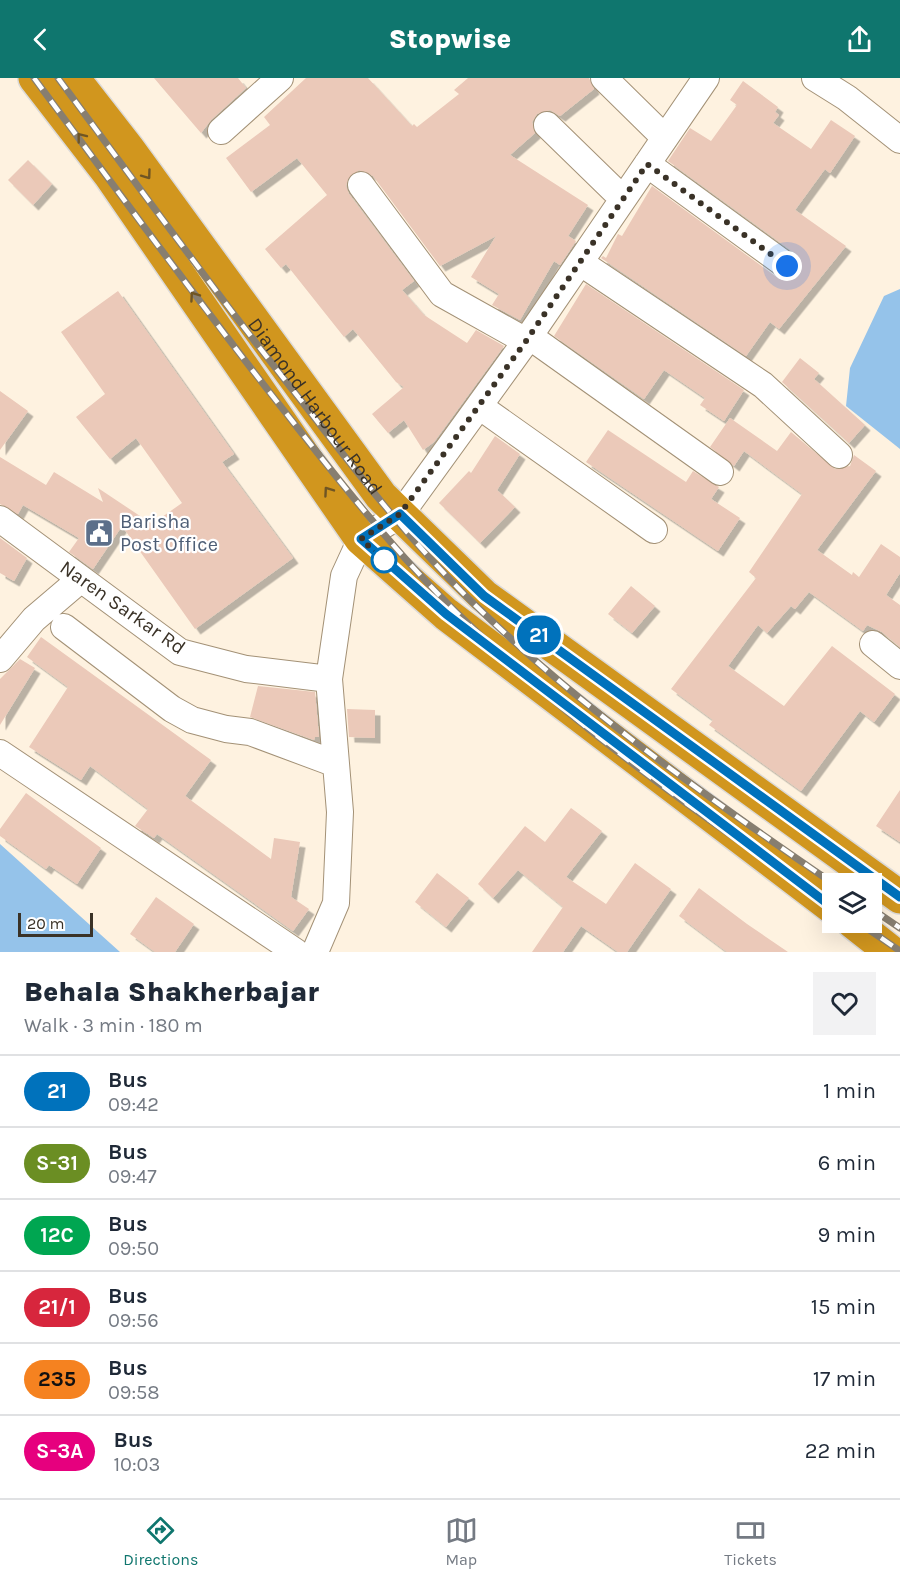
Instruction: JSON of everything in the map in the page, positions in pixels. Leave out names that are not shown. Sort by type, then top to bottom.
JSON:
[{"type":"highway","name":"Diamond Harbour Road","points":[[35,78],[110,175],[361,539],[446,614],[822,899]]},
{"type":"highway","name":"Diamond Harbour Road","points":[[73,78],[381,496],[484,596],[900,897]]},
{"type":"highway","points":[[215,327],[242,306]]},
{"type":"highway","points":[[866,933],[891,952]]},
{"type":"street","points":[[221,131],[280,78]]},
{"type":"street","points":[[603,78],[665,138]]},
{"type":"street","points":[[315,952],[336,903],[340,812],[329,679],[344,576],[361,539],[400,514],[528,339],[706,78]]},
{"type":"street","points":[[815,78],[847,98],[900,140]]},
{"type":"street","points":[[548,125],[623,199]]},
{"type":"street","points":[[647,164],[787,266]]},
{"type":"street","points":[[361,185],[442,294],[528,339],[720,472]]},
{"type":"street","points":[[581,262],[763,385],[839,455]]},
{"type":"street","points":[[479,406],[654,530]]},
{"type":"street","name":"Naren Sarkar Rd","points":[[0,519],[180,652],[246,669],[329,679]]},
{"type":"street","points":[[0,659],[34,619],[81,579]]},
{"type":"street","points":[[64,627],[172,709],[192,720],[226,729],[250,732],[336,764]]},
{"type":"street","points":[[873,644],[900,666]]},
{"type":"street","points":[[0,753],[296,952]]},
{"type":"water","points":[[900,289],[900,449],[846,406],[850,368],[884,296]]},
{"type":"water","points":[[0,844],[120,952],[0,952]]},
{"type":"building","points":[[154,78],[238,78],[246,88],[211,120],[201,133]]},
{"type":"building","points":[[306,78],[368,78],[412,126],[414,124],[417,127],[459,94],[454,90],[468,78],[589,78],[594,89],[560,116],[550,110],[537,114],[532,122],[535,133],[510,155],[588,205],[568,236],[576,241],[560,265],[554,261],[520,320],[492,305],[499,294],[471,277],[496,236],[440,266],[373,176],[359,170],[348,179],[346,186],[349,194],[414,281],[402,290],[424,315],[467,343],[476,330],[504,346],[434,442],[423,450],[404,420],[388,433],[372,414],[404,387],[396,382],[353,329],[344,337],[286,264],[281,268],[265,249],[327,195],[297,158],[251,192],[226,158],[270,125],[264,117]]},
{"type":"building","points":[[743,81],[778,107],[775,112],[779,115],[773,123],[811,149],[831,120],[855,136],[830,173],[825,169],[795,210],[846,246],[779,329],[770,322],[746,356],[601,258],[603,256],[606,258],[618,234],[622,236],[652,186],[778,278],[786,281],[799,275],[802,267],[796,254],[668,161],[690,128],[711,141],[737,105],[730,100]]},
{"type":"building","points":[[28,160],[52,184],[33,205],[8,180]]},
{"type":"building","points":[[586,284],[744,390],[724,421],[700,405],[705,398],[664,370],[644,399],[554,336]]},
{"type":"building","points":[[118,291],[234,454],[222,462],[293,558],[195,629],[122,526],[93,569],[69,552],[79,538],[23,505],[18,514],[0,504],[0,457],[46,485],[54,472],[103,502],[98,488],[152,524],[182,503],[136,438],[110,459],[76,417],[105,394],[61,332]]},
{"type":"building","points":[[800,358],[819,373],[814,379],[865,425],[849,443],[782,382]]},
{"type":"building","points":[[0,391],[28,411],[0,450]]},
{"type":"building","points":[[730,418],[777,451],[791,432],[835,469],[850,466],[854,455],[876,471],[817,550],[852,575],[853,572],[859,577],[881,544],[900,557],[900,573],[886,595],[900,605],[900,647],[882,632],[867,625],[863,631],[809,592],[795,609],[791,606],[767,633],[758,625],[728,666],[784,706],[832,646],[895,694],[874,722],[860,711],[801,791],[709,725],[713,720],[671,689],[756,578],[749,572],[802,494],[744,451],[734,466],[710,447]]},
{"type":"building","points":[[608,430],[686,482],[693,471],[719,487],[711,499],[740,518],[718,551],[586,462]]},
{"type":"building","points":[[495,436],[520,454],[497,490],[515,507],[480,543],[439,503],[469,471],[471,473]]},
{"type":"building","points":[[0,538],[27,558],[14,581],[0,573]]},
{"type":"building","points":[[631,586],[655,606],[632,633],[608,614]]},
{"type":"building","points":[[41,637],[211,760],[185,796],[271,859],[274,838],[300,842],[291,897],[309,909],[293,931],[157,834],[154,838],[135,826],[148,809],[90,766],[81,780],[29,747],[68,687],[27,657]]},
{"type":"building","points":[[20,659],[35,668],[0,725],[0,679]]},
{"type":"building","points":[[258,686],[315,692],[319,737],[315,737],[314,740],[250,717]]},
{"type":"building","points":[[347,709],[375,710],[375,738],[349,737]]},
{"type":"building","points":[[900,790],[900,842],[876,826]]},
{"type":"building","points":[[26,793],[101,848],[77,884],[49,865],[46,869],[0,836],[0,829]]},
{"type":"building","points":[[571,808],[602,831],[566,877],[606,904],[635,863],[671,889],[627,952],[618,952],[581,926],[563,952],[532,952],[563,907],[518,870],[493,898],[478,884],[525,826],[545,842]]},
{"type":"building","points":[[437,873],[469,898],[446,927],[415,902]]},
{"type":"building","points":[[699,888],[788,952],[727,952],[679,916]]},
{"type":"building","points":[[156,897],[194,924],[175,952],[155,952],[130,934]]},
{"type":"railway","points":[[34,78],[260,380],[372,520],[434,590],[544,693],[686,803],[822,898]]},
{"type":"railway","points":[[58,78],[181,244],[345,457],[384,506],[446,576],[510,638],[599,713],[691,784],[822,876]]},
{"type":"railway","points":[[882,916],[900,928]]},
{"type":"railway","points":[[874,933],[900,951]]},
{"type":"bus line","name":"21","points":[[822,899],[446,614],[361,539],[400,514],[484,596],[867,873]]},
{"type":"bus line","name":"21","points":[[882,884],[900,897]]},
{"type":"place","name":"Barisha Post Office","points":[[99,533]]},
{"type":"route","points":[[384,560],[361,539],[400,514],[526,341],[647,164],[787,266]]}]
